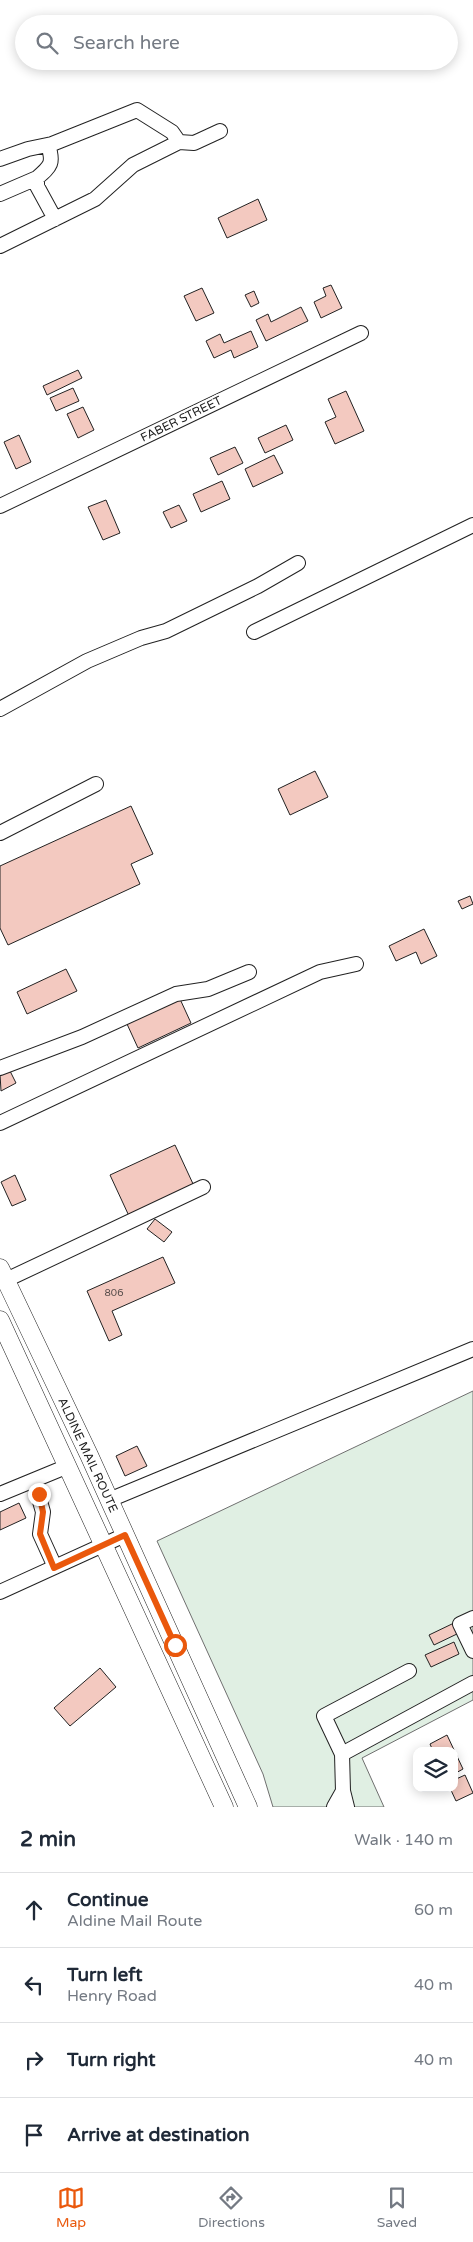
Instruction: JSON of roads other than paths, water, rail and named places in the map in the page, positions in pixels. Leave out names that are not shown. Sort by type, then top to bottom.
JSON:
[{"type":"main road","name":"ALDINE MAIL ROUTE","points":[[3,1274],[109,1500],[248,1807]]},
{"type":"main road","points":[[2,1329],[26,1322]]},
{"type":"main road","name":"ALDINE MAIL ROUTE","points":[[2,1329],[68,1466],[224,1807]]},
{"type":"street","points":[[0,159],[28,149],[48,145],[137,110],[172,132],[179,142]]},
{"type":"street","points":[[0,246],[95,199],[133,165],[179,142],[194,143],[220,131]]},
{"type":"street","points":[[0,194],[37,178],[49,168],[52,157],[48,145]]},
{"type":"street","points":[[37,178],[37,186],[55,219]]},
{"type":"street","name":"FABER STREET","points":[[0,506],[361,333]]},
{"type":"street","points":[[254,632],[473,525]]},
{"type":"street","points":[[0,709],[87,661],[141,638],[166,631],[258,586],[298,563]]},
{"type":"street","points":[[0,833],[96,784]]},
{"type":"street","points":[[0,1123],[320,972],[356,964]]},
{"type":"street","points":[[0,1068],[82,1037],[176,994],[208,989],[250,972]]},
{"type":"street","points":[[3,1274],[203,1187]]},
{"type":"street","points":[[109,1500],[473,1349]]},
{"type":"street","points":[[0,1494],[68,1466]]},
{"type":"street","points":[[34,1480],[43,1512],[40,1534],[54,1568]]},
{"type":"street","points":[[0,1592],[125,1535]]},
{"type":"street","points":[[473,1618],[460,1624],[473,1651]]},
{"type":"street","points":[[347,1807],[343,1791],[342,1754],[324,1716],[409,1671]]},
{"type":"street","points":[[342,1754],[473,1683]]},
{"type":"street","points":[[334,1807],[343,1791]]}]
